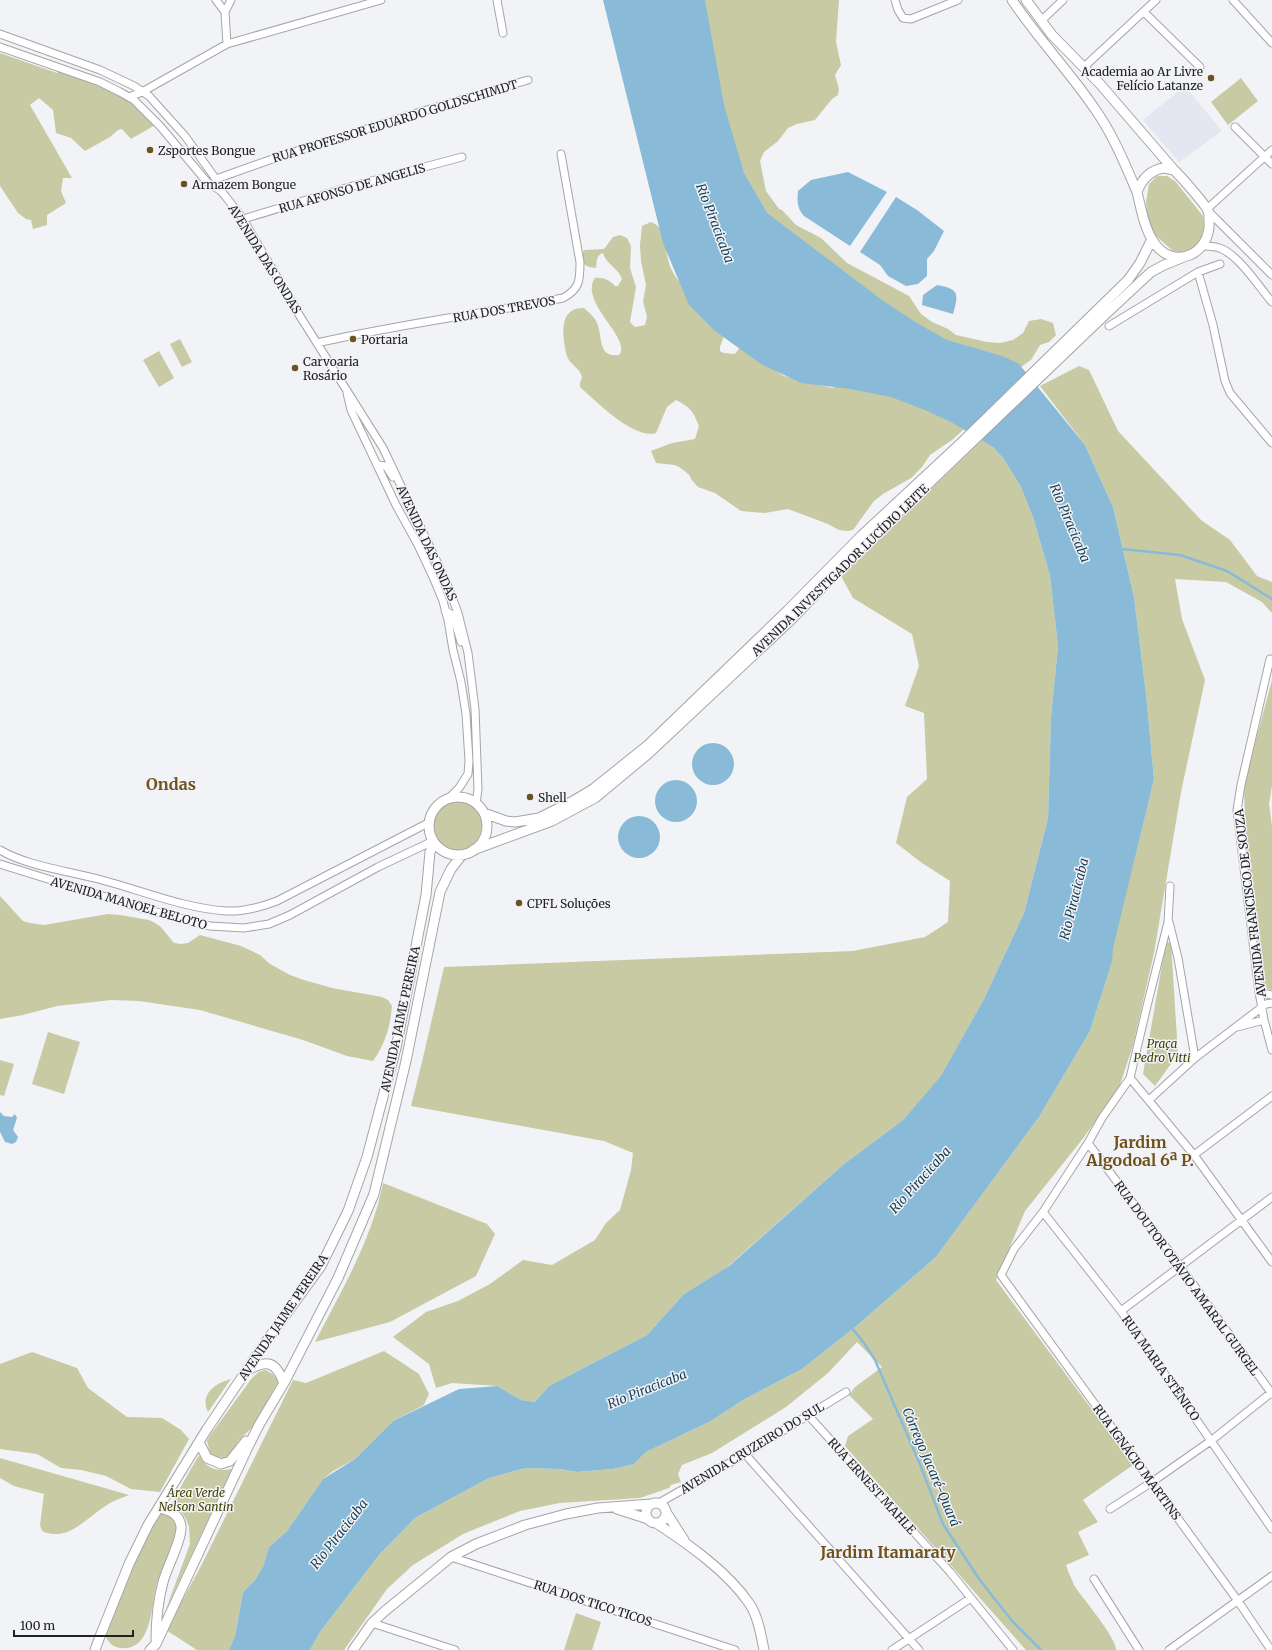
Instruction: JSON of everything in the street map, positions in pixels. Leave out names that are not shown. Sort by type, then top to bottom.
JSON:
[{"type":"main road","points":[[1012,0],[1038,38],[1097,112],[1112,136],[1137,192],[1147,229],[1157,246],[1167,253],[1179,258],[1197,251],[1203,246],[1209,231],[1208,210],[1084,67],[1052,35],[1027,1]]},
{"type":"main road","points":[[1137,192],[1145,178],[1152,172],[1164,168],[1174,170]]},
{"type":"main road","name":"AVENIDA INVESTIGADOR LUCÍDIO LEITE","points":[[473,850],[552,821],[595,798],[648,754],[791,620],[863,545],[1041,370],[1128,280],[1140,263],[1152,239]]},
{"type":"main road","name":"AVENIDA INVESTIGADOR LUCÍDIO LEITE","points":[[1041,370],[1151,272],[1184,257]]},
{"type":"main road","name":"AVENIDA INVESTIGADOR LUCÍDIO LEITE","points":[[484,813],[506,821],[515,822],[538,818],[573,801],[609,777],[654,740],[787,611],[861,536],[965,444]]},
{"type":"main road","points":[[463,798],[476,804],[484,813],[486,830],[484,838],[480,845],[462,855],[446,853],[433,842],[430,836],[428,823],[432,813],[438,804],[448,799],[463,798]]},
{"type":"main road","name":"AVENIDA JAIME PEREIRA","points":[[98,1649],[138,1542],[199,1442],[246,1371],[321,1266],[348,1211],[367,1157],[396,1048],[426,895],[430,852],[433,842]]},
{"type":"main road","name":"AVENIDA JAIME PEREIRA","points":[[153,1647],[259,1425],[284,1383],[338,1278],[374,1194],[406,1061],[440,892],[451,869],[462,855]]},
{"type":"main road","points":[[246,1371],[261,1363],[273,1365],[280,1372],[284,1383]]},
{"type":"main road","points":[[199,1442],[207,1458],[221,1464],[230,1461],[259,1425]]},
{"type":"main road","points":[[666,1512],[663,1520],[652,1521],[646,1511],[655,1504],[665,1508],[666,1512],[687,1544],[723,1575],[750,1604],[760,1629],[764,1650]]},
{"type":"main road","name":"AVENIDA CRUZEIRO DO SUL","points":[[353,1650],[372,1623],[451,1557],[476,1544],[525,1526],[566,1514],[612,1507],[655,1504]]},
{"type":"main road","name":"AVENIDA CRUZEIRO DO SUL","points":[[612,1507],[652,1521],[687,1544]]},
{"type":"main road","points":[[153,1647],[157,1610],[163,1582],[181,1535],[181,1525],[178,1516],[168,1510],[159,1508]]},
{"type":"street","points":[[216,0],[225,12]]},
{"type":"street","points":[[227,44],[225,12],[231,0]]},
{"type":"street","points":[[129,97],[142,92],[227,44],[381,0]]},
{"type":"street","points":[[497,0],[503,33]]},
{"type":"street","points":[[895,0],[898,10],[904,18],[911,19],[958,0]]},
{"type":"street","points":[[1041,21],[1064,0]]},
{"type":"street","points":[[1084,67],[1156,0]]},
{"type":"street","points":[[1233,0],[1272,42]]},
{"type":"street","points":[[1144,12],[1200,67]]},
{"type":"street","name":"AVENIDA DAS ONDAS","points":[[0,34],[100,70],[134,86],[149,96],[191,144],[216,179],[221,191],[243,219],[317,343],[383,448],[406,498],[441,567],[454,599],[470,663],[475,709],[478,789],[476,804]]},
{"type":"street","name":"AVENIDA DAS ONDAS","points":[[0,47],[100,82],[129,97],[148,114],[207,182],[221,191]]},
{"type":"street","name":"RUA PROFESSOR EDUARDO GOLDSCHIMDT","points":[[216,179],[278,157],[528,80]]},
{"type":"street","points":[[1235,127],[1272,164]]},
{"type":"street","points":[[180,150],[191,144]]},
{"type":"street","points":[[1272,150],[1208,210],[1272,275]]},
{"type":"street","name":"RUA DOS TREVOS","points":[[317,343],[356,334],[499,311],[563,298],[570,295],[576,290],[580,279],[580,262],[561,154]]},
{"type":"street","points":[[190,161],[199,155]]},
{"type":"street","name":"RUA AFONSO DE ANGELIS","points":[[243,219],[353,186],[462,157]]},
{"type":"street","points":[[1203,246],[1215,247],[1229,254],[1238,261],[1271,300]]},
{"type":"street","points":[[1109,326],[1198,272],[1220,264]]},
{"type":"street","points":[[1198,272],[1213,325],[1225,381],[1230,393],[1272,443]]},
{"type":"street","name":"AVENIDA DAS ONDAS","points":[[347,389],[351,410],[433,577],[443,601],[462,686],[466,714],[469,761],[468,774],[459,788],[448,799]]},
{"type":"street","points":[[351,410],[359,416],[376,444],[383,448]]},
{"type":"street","points":[[377,465],[386,466],[406,498]]},
{"type":"street","points":[[445,611],[453,615],[464,653],[470,663]]},
{"type":"street","name":"AVENIDA FRANCISCO DE SOUZA","points":[[1270,659],[1242,779],[1237,810],[1259,992],[1264,1020],[1272,1050]]},
{"type":"street","name":"AVENIDA MANOEL BELOTO","points":[[0,850],[22,860],[101,879],[191,905],[226,911],[239,911],[253,909],[277,901],[428,823]]},
{"type":"street","name":"AVENIDA MANOEL BELOTO","points":[[0,864],[141,908],[210,926],[244,928],[269,924],[290,916],[384,864],[433,842]]},
{"type":"street","points":[[1043,1212],[1088,1143],[1102,1118],[1130,1078],[1150,990],[1168,922],[1170,886]]},
{"type":"street","points":[[1168,922],[1178,958],[1195,1058]]},
{"type":"street","points":[[1259,992],[1272,995]]},
{"type":"street","points":[[1149,1100],[1195,1058],[1233,1028],[1266,1004],[1272,1003]]},
{"type":"street","points":[[1233,1028],[1264,1020]]},
{"type":"street","points":[[1130,1078],[1194,1155],[1272,1262]]},
{"type":"street","points":[[1194,1155],[1272,1096]]},
{"type":"street","name":"RUA DOUTOR OTÁVIO AMARAL GURGEL","points":[[1088,1143],[1272,1393]]},
{"type":"street","points":[[1122,1311],[1241,1219],[1272,1197]]},
{"type":"street","name":"RUA IGNÁCIO MARTINS","points":[[1043,1212],[1014,1249],[1001,1275],[1238,1601],[1271,1650]]},
{"type":"street","name":"RUA MARIA STÊNICO","points":[[1043,1212],[1122,1311],[1272,1529]]},
{"type":"street","name":"AVENIDA CRUZEIRO DO SUL","points":[[655,1504],[744,1454],[846,1392]]},
{"type":"street","points":[[1110,1509],[1212,1440],[1272,1393]]},
{"type":"street","name":"RUA ERNEST MAHLE","points":[[808,1415],[950,1572],[1013,1650]]},
{"type":"street","points":[[744,1454],[919,1650]]},
{"type":"street","name":"RUA DOS TICO TICOS","points":[[451,1557],[735,1650]]},
{"type":"street","points":[[1169,1650],[1272,1576]]},
{"type":"street","points":[[1094,1579],[1139,1650]]},
{"type":"street","points":[[892,1650],[908,1638],[971,1598]]},
{"type":"street","points":[[372,1623],[455,1650]]},
{"type":"shaded area","points":[[1185,86],[1222,131],[1179,162],[1143,120]]},
{"type":"green space","points":[[697,0],[839,0],[836,42],[841,65],[835,75],[839,89],[838,95],[832,99],[815,120],[797,124],[788,128],[778,141],[764,152],[760,161],[766,191],[779,209],[782,210],[796,225],[821,238],[847,263],[909,296],[921,314],[932,322],[948,329],[956,335],[987,342],[1000,343],[1013,340],[1023,333],[1029,321],[1041,319],[1053,323],[1056,335],[1049,342],[1040,345],[1031,360],[1021,367],[943,353],[736,195]]},
{"type":"green space","points":[[0,53],[57,73],[60,70],[115,93],[132,103],[155,125],[131,139],[122,129],[118,130],[110,137],[85,151],[71,138],[56,133],[53,110],[39,98],[30,105],[72,178],[63,178],[61,191],[66,203],[47,215],[47,225],[33,229],[31,220],[26,219],[18,213],[0,186]]},
{"type":"green space","points":[[1241,78],[1258,101],[1228,125],[1211,102]]},
{"type":"green space","points":[[1157,176],[1167,176],[1175,181],[1203,216],[1204,228],[1201,238],[1193,248],[1184,253],[1173,251],[1156,236],[1148,219],[1146,202],[1149,184]]},
{"type":"green space","points":[[651,222],[657,225],[661,230],[665,241],[670,266],[679,282],[725,333],[720,351],[735,354],[740,347],[784,376],[832,388],[838,386],[901,393],[964,429],[952,440],[930,455],[922,467],[911,478],[874,501],[853,530],[848,531],[839,530],[828,524],[788,509],[765,513],[741,511],[715,493],[698,487],[690,476],[679,467],[675,465],[656,463],[651,451],[672,443],[695,439],[699,426],[693,413],[688,407],[676,400],[667,407],[656,433],[647,434],[637,431],[605,410],[580,387],[582,377],[580,372],[568,358],[563,336],[565,319],[568,314],[577,309],[584,308],[593,316],[597,323],[604,350],[612,355],[619,355],[621,348],[619,340],[599,309],[594,298],[592,288],[595,278],[606,279],[615,286],[618,286],[622,279],[603,253],[598,257],[596,268],[586,266],[581,257],[584,250],[604,249],[613,237],[620,235],[627,238],[631,246],[630,268],[636,287],[630,322],[635,327],[645,325],[647,317],[643,301],[646,285],[641,261],[640,245],[642,226]]},
{"type":"green space","points":[[180,339],[192,362],[182,367],[170,344]]},
{"type":"green space","points":[[159,351],[174,378],[159,387],[143,360]]},
{"type":"green space","points":[[1079,366],[1089,370],[1118,431],[1201,520],[1230,540],[1257,576],[1272,582],[1272,613],[1262,602],[1226,582],[1175,579],[1182,619],[1205,680],[1181,792],[1154,953],[1133,1045],[1118,1091],[1081,1141],[1025,1211],[996,1280],[1133,1465],[1083,1500],[1098,1522],[1078,1532],[1089,1555],[1066,1565],[1074,1585],[1111,1637],[1115,1644],[1116,1650],[1026,1650],[845,1446],[848,1436],[873,1419],[849,1395],[855,1387],[882,1367],[857,1342],[828,1373],[786,1407],[712,1453],[682,1465],[678,1474],[681,1482],[671,1485],[669,1488],[640,1498],[560,1503],[520,1511],[463,1534],[413,1565],[387,1589],[344,1650],[310,1650],[320,1632],[379,1555],[415,1518],[489,1478],[526,1468],[559,1469],[577,1472],[613,1469],[634,1464],[646,1452],[711,1421],[743,1400],[802,1369],[854,1328],[936,1257],[1039,1117],[1090,1031],[1112,962],[1112,948],[1154,779],[1146,694],[1134,597],[1113,507],[1085,445],[1040,386]]},
{"type":"green space","points":[[982,440],[993,447],[1003,458],[1021,487],[1034,520],[1050,576],[1058,646],[1051,717],[1048,818],[1024,913],[984,999],[941,1077],[903,1120],[844,1164],[726,1268],[684,1294],[647,1335],[549,1386],[535,1402],[521,1400],[497,1386],[452,1383],[436,1388],[429,1364],[393,1337],[426,1312],[458,1301],[490,1284],[523,1260],[552,1265],[595,1240],[606,1223],[620,1210],[631,1170],[633,1153],[604,1141],[411,1106],[444,967],[853,951],[925,937],[948,922],[950,881],[922,863],[896,843],[907,797],[927,779],[924,713],[905,706],[919,666],[912,634],[853,598],[841,576]]},
{"type":"green space","points":[[1272,680],[1272,786],[1269,804],[1272,826],[1272,990],[1261,984],[1245,831],[1244,784]]},
{"type":"green space","points":[[453,802],[463,802],[475,809],[482,821],[482,831],[475,843],[463,850],[453,850],[445,846],[438,839],[434,831],[434,821],[438,813],[445,806]]},
{"type":"green space","points":[[0,896],[23,921],[30,923],[44,925],[108,914],[120,915],[149,920],[155,923],[161,927],[174,943],[188,943],[200,935],[241,946],[260,955],[270,964],[290,975],[332,988],[382,997],[388,1000],[392,1006],[386,1035],[381,1048],[373,1061],[347,1056],[303,1040],[200,1010],[139,1001],[111,1000],[57,1006],[23,1015],[0,1019]]},
{"type":"green space","name":"Praça Pedro Vitti","points":[[1166,942],[1171,943],[1178,1054],[1155,1086],[1143,1074]]},
{"type":"green space","points":[[48,1032],[80,1042],[64,1094],[32,1084]]},
{"type":"green space","points":[[0,1060],[14,1064],[4,1096],[0,1095]]},
{"type":"green space","points":[[383,1183],[487,1224],[495,1234],[476,1276],[390,1322],[315,1342],[364,1245],[378,1204]]},
{"type":"green space","points":[[384,1351],[419,1374],[429,1394],[424,1405],[393,1421],[355,1459],[333,1471],[323,1479],[287,1531],[269,1547],[263,1567],[255,1580],[243,1592],[235,1636],[229,1650],[197,1650],[166,1630],[201,1566],[293,1380],[306,1383]]},
{"type":"green space","points":[[32,1352],[77,1368],[88,1388],[127,1417],[162,1418],[181,1430],[189,1439],[160,1492],[131,1489],[106,1476],[81,1470],[61,1468],[37,1454],[0,1449],[0,1364]]},
{"type":"green space","points":[[265,1370],[273,1374],[278,1382],[254,1426],[239,1440],[231,1454],[224,1458],[216,1457],[210,1453],[207,1441],[252,1378],[259,1372]]},
{"type":"green space","points":[[231,1379],[208,1412],[206,1400],[210,1390],[220,1383]]},
{"type":"green space","name":"Área Verde Nelson Santin","points":[[199,1455],[205,1464],[217,1470],[232,1469],[166,1609],[190,1544],[189,1527],[186,1519],[178,1507],[172,1502]]},
{"type":"green space","points":[[0,1458],[129,1495],[110,1503],[77,1527],[69,1531],[60,1534],[51,1534],[42,1531],[40,1525],[44,1494],[14,1486],[0,1478]]},
{"type":"green space","points":[[165,1512],[175,1521],[175,1537],[158,1580],[147,1629],[143,1638],[136,1644],[128,1648],[117,1647],[109,1642],[105,1635],[105,1630],[110,1615],[117,1597],[157,1517],[160,1513]]},
{"type":"green space","points":[[576,1613],[601,1622],[592,1650],[564,1650]]},
{"type":"water","name":"Rio Piracicaba","points":[[603,0],[705,0],[724,105],[744,173],[767,213],[882,300],[917,323],[947,340],[1002,356],[1019,364],[1085,445],[1113,507],[1134,597],[1146,694],[1154,779],[1113,948],[1112,962],[1090,1031],[1039,1117],[936,1257],[854,1328],[802,1369],[743,1400],[711,1421],[646,1452],[634,1464],[613,1469],[577,1472],[559,1469],[526,1468],[489,1478],[415,1518],[379,1555],[320,1632],[310,1650],[229,1650],[235,1636],[243,1592],[255,1580],[263,1567],[269,1547],[287,1531],[323,1479],[355,1459],[393,1421],[459,1389],[497,1386],[521,1400],[535,1402],[549,1386],[647,1335],[684,1294],[729,1266],[844,1164],[903,1120],[941,1076],[984,999],[1024,913],[1048,818],[1051,717],[1058,646],[1050,576],[1034,520],[1021,487],[1003,458],[993,447],[951,422],[891,397],[850,389],[801,383],[761,364],[715,331],[689,305],[663,243]]},
{"type":"water","points":[[848,172],[887,192],[850,246],[804,216],[800,210],[798,201],[798,191],[811,180]]},
{"type":"water","points":[[896,197],[917,210],[944,231],[934,251],[927,259],[927,276],[918,284],[906,286],[888,276],[880,265],[860,252]]},
{"type":"water","points":[[937,285],[950,288],[956,293],[953,314],[922,305],[923,295]]},
{"type":"water","points":[[709,743],[717,743],[725,746],[731,752],[734,764],[731,776],[725,782],[717,785],[709,785],[701,782],[695,776],[692,768],[692,760],[695,752],[701,746]]},
{"type":"water","points":[[672,780],[680,780],[688,783],[694,789],[697,801],[694,813],[688,819],[680,822],[672,822],[664,819],[658,813],[655,805],[655,797],[658,789],[664,783]]},
{"type":"water","points":[[635,816],[643,816],[651,819],[657,825],[660,837],[657,849],[651,855],[643,858],[635,858],[627,855],[621,849],[618,841],[618,833],[621,825],[627,819]]},
{"type":"water","points":[[0,1112],[4,1116],[12,1117],[15,1114],[17,1118],[13,1130],[18,1137],[16,1142],[12,1144],[5,1142],[0,1132]]},
{"type":"waterway","points":[[1122,549],[1180,555],[1227,571],[1272,599]]},
{"type":"waterway","name":"Córrego Jacaré-Quará","points":[[852,1328],[875,1360],[919,1462],[943,1524],[979,1579],[1013,1622],[1041,1650]]},
{"type":"place","name":"Academia ao Ar Livre Felício Latanze","points":[[1211,78]]},
{"type":"place","name":"Zsportes Bongue","points":[[150,150]]},
{"type":"place","name":"Armazem Bongue","points":[[184,184]]},
{"type":"place","name":"Portaria","points":[[353,339]]},
{"type":"place","name":"Carvoaria Rosário","points":[[295,368]]},
{"type":"place","name":"Shell","points":[[530,797]]},
{"type":"place","name":"CPFL Soluções","points":[[519,903]]},
{"type":"district","name":"Ondas","points":[[171,784]]},
{"type":"district","name":"Jardim Algodoal 6ª P.","points":[[1140,1151]]},
{"type":"district","name":"Jardim Itamaraty","points":[[888,1552]]}]
